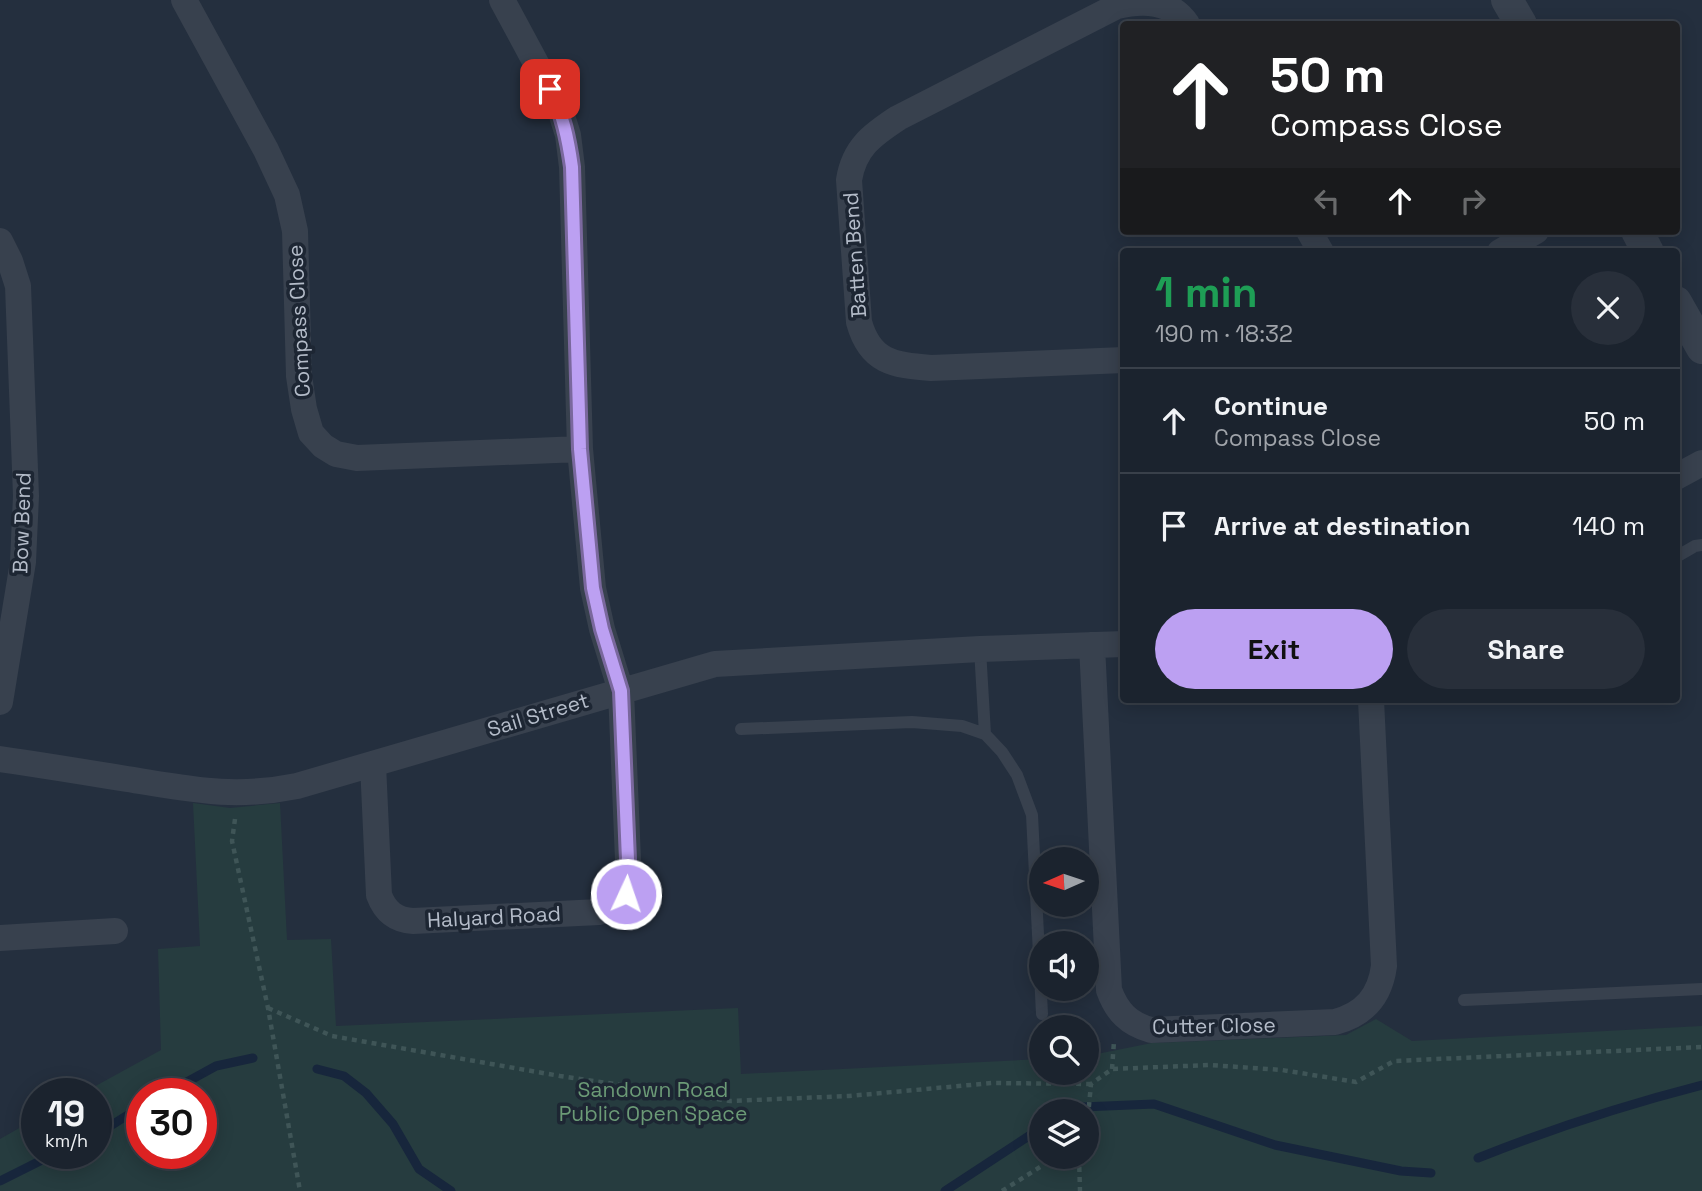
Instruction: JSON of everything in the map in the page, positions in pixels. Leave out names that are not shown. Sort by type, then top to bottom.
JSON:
[{"type":"street","name":"Compass Close","points":[[184,0],[266,149],[287,195],[295,231],[299,376],[311,433],[323,446],[336,454],[357,458],[580,449]]},
{"type":"street","points":[[502,0],[559,106],[568,135],[572,167],[580,449],[593,588],[621,691]]},
{"type":"street","points":[[1507,0],[1519,21]]},
{"type":"street","name":"Batten Bend","points":[[1120,360],[931,368],[902,366],[873,352],[863,340],[859,322],[849,180],[851,169],[862,146],[874,133],[898,118],[1117,6],[1130,3],[1157,4],[1171,9],[1184,21]]},
{"type":"street","points":[[1507,248],[1529,235]]},
{"type":"street","name":"Bow Bend","points":[[0,242],[18,286],[11,427],[26,496],[23,562],[0,702]]},
{"type":"street","points":[[1680,309],[1702,348]]},
{"type":"street","points":[[1680,475],[1702,463]]},
{"type":"street","name":"Sail Street","points":[[0,759],[197,790],[239,794],[268,792],[373,764],[694,668],[735,661],[1120,644]]},
{"type":"street","name":"Cutter Close","points":[[1091,645],[1109,990],[1117,1009],[1127,1019],[1151,1030],[1335,1022],[1360,1013],[1378,993],[1384,966],[1371,703]]},
{"type":"street","name":"Halyard Road","points":[[373,764],[379,895],[382,904],[396,917],[413,921],[607,911],[621,902],[629,884],[621,691]]},
{"type":"street","points":[[0,938],[115,931]]},
{"type":"lane","points":[[1680,555],[1702,545]]},
{"type":"lane","points":[[980,649],[985,734]]},
{"type":"lane","points":[[741,729],[912,722],[962,726],[985,734],[1002,752],[1017,775],[1032,815],[1042,1014]]},
{"type":"lane","points":[[1464,1000],[1702,989]]},
{"type":"path","points":[[239,794],[232,841],[268,1008],[300,1191]]},
{"type":"path","points":[[268,1008],[332,1036],[730,1101],[849,1096],[992,1083],[1091,1087],[1112,1069],[1210,1065],[1282,1070],[1356,1082],[1394,1060],[1702,1046]]},
{"type":"path","points":[[1090,1099],[1091,1087]]},
{"type":"path","points":[[1002,1191],[1037,1169]]},
{"type":"path","points":[[1079,1169],[1080,1191]]},
{"type":"green space","name":"Sandown Road Public Open Space","points":[[193,803],[230,808],[280,803],[287,940],[331,939],[336,1026],[738,1008],[741,1074],[1029,1060],[1029,1085],[1099,1085],[1099,1054],[1152,1043],[1346,1035],[1376,1019],[1412,1041],[1702,1026],[1702,1191],[0,1191],[0,1139],[21,1127],[21,1169],[112,1169],[110,1078],[161,1050],[158,949],[200,946]]},
{"type":"waterway","points":[[194,1078],[216,1066],[253,1058]]},
{"type":"waterway","points":[[317,1069],[344,1076],[366,1093],[393,1124],[419,1169],[451,1191]]},
{"type":"waterway","points":[[1478,1158],[1589,1118],[1702,1085]]},
{"type":"waterway","points":[[1099,1106],[1154,1104],[1275,1145],[1401,1171],[1431,1173]]},
{"type":"waterway","points":[[112,1125],[126,1116]]},
{"type":"waterway","points":[[945,1191],[1029,1136]]},
{"type":"waterway","points":[[0,1181],[24,1169]]},
{"type":"route","points":[[550,89],[559,106],[568,135],[572,167],[580,449],[593,588],[621,691],[629,884],[626,894]]}]
